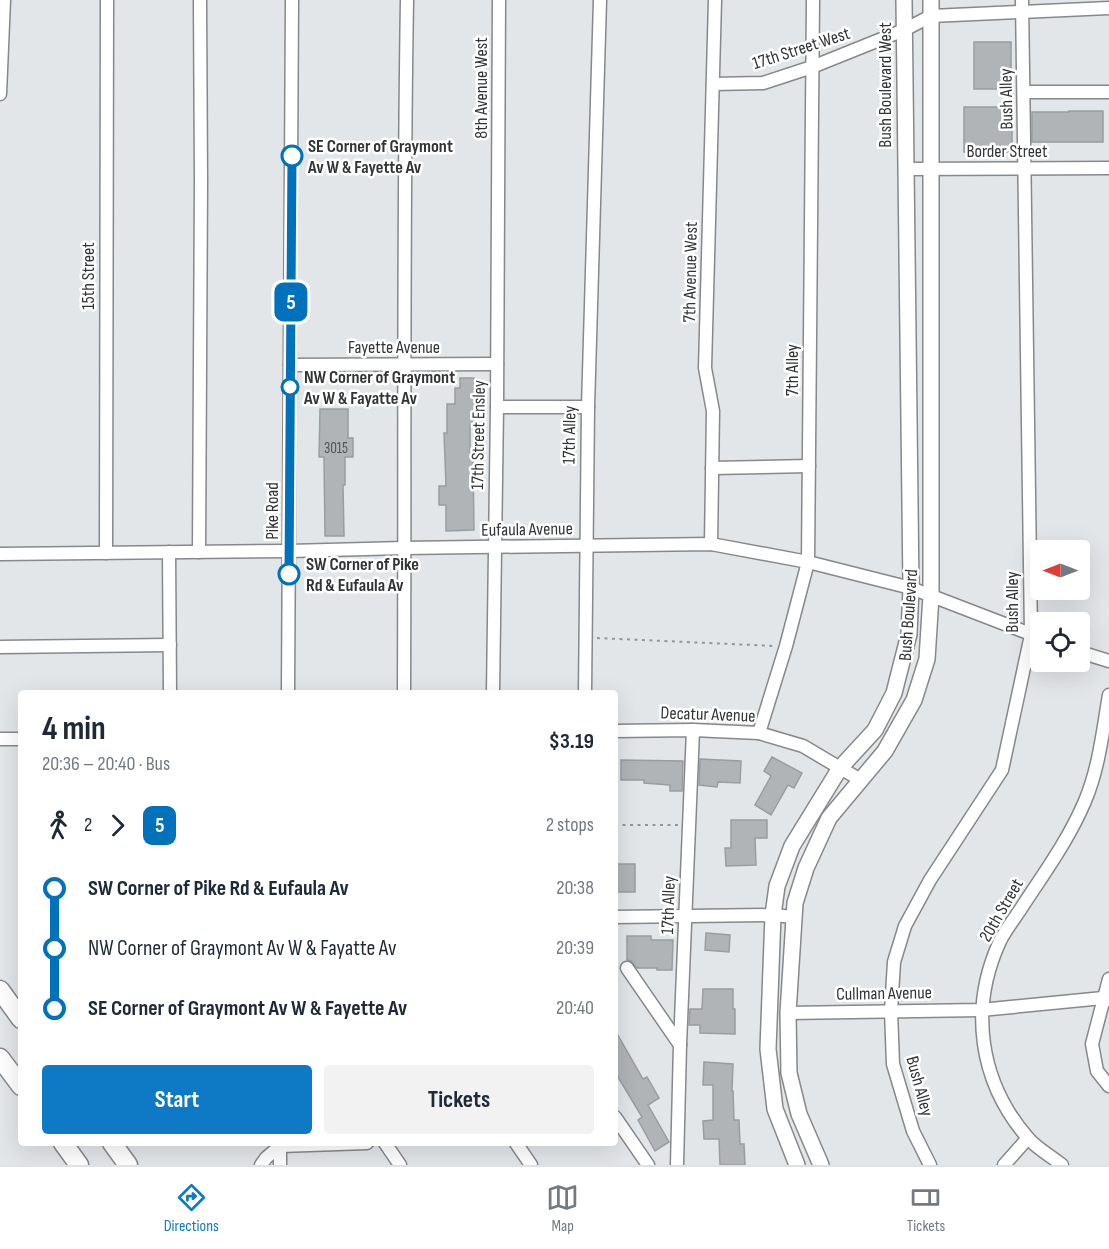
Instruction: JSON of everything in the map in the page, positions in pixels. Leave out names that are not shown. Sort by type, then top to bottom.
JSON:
[{"type":"highway","points":[[0,990],[18,1015]]},
{"type":"highway","points":[[0,1058],[18,1082]]},
{"type":"highway","points":[[65,1146],[79,1165]]},
{"type":"highway","points":[[114,1146],[128,1165]]},
{"type":"main road","name":"Bush Boulevard West","points":[[904,0],[905,169]]},
{"type":"main road","points":[[931,0],[931,169]]},
{"type":"main road","name":"Bush Boulevard","points":[[797,1165],[775,1109],[768,1049],[773,915],[777,886],[792,846],[840,768],[875,730],[894,693],[909,634],[905,169]]},
{"type":"main road","name":"Bush Boulevard","points":[[821,1165],[799,1114],[789,1073],[788,1012],[795,903],[806,868],[829,818],[885,751],[914,700],[927,659],[930,596],[931,169]]},
{"type":"street","points":[[0,94],[4,0]]},
{"type":"street","name":"15th Street","points":[[106,552],[107,0]]},
{"type":"street","points":[[199,552],[200,0]]},
{"type":"street","name":"Pike Road","points":[[288,690],[292,0]]},
{"type":"street","points":[[404,690],[404,181],[407,0]]},
{"type":"street","name":"8th Avenue West","points":[[498,177],[499,0]]},
{"type":"street","name":"17th Alley","points":[[585,690],[588,407],[600,0]]},
{"type":"street","name":"7th Avenue West","points":[[711,544],[713,411],[705,368],[715,0]]},
{"type":"street","name":"7th Alley","points":[[759,733],[786,646],[808,562],[813,0]]},
{"type":"street","points":[[1108,0],[1109,8]]},
{"type":"street","name":"17th Street West","points":[[713,84],[763,83],[812,67],[904,30],[931,16],[1023,6],[1109,8]]},
{"type":"street","name":"Bush Alley","points":[[1023,6],[1035,612]]},
{"type":"street","points":[[1024,92],[1109,92]]},
{"type":"street","name":"Border Street","points":[[905,169],[1109,168]]},
{"type":"street","name":"17th Street Ensley","points":[[493,690],[498,177]]},
{"type":"street","name":"Fayette Avenue","points":[[290,365],[497,364]]},
{"type":"street","points":[[497,407],[588,407]]},
{"type":"street","points":[[712,468],[809,466]]},
{"type":"street","name":"Eufaula Avenue","points":[[0,554],[711,544],[808,562],[910,588],[1030,635]]},
{"type":"street","points":[[169,552],[170,690]]},
{"type":"street","points":[[0,647],[170,645]]},
{"type":"street","points":[[1090,655],[1109,662]]},
{"type":"street","name":"Bush Alley","points":[[930,1165],[913,1131],[893,1064],[891,1011],[894,962],[905,926],[930,880],[1002,770],[1030,660]]},
{"type":"street","name":"20th Street","points":[[1062,1165],[1028,1138],[1005,1107],[990,1076],[983,1039],[981,1010],[988,975],[1000,940],[1065,841],[1086,800],[1097,761],[1109,695]]},
{"type":"street","name":"17th Alley","points":[[677,1165],[693,730]]},
{"type":"street","name":"Decatur Avenue","points":[[618,731],[693,730],[759,733],[803,746],[861,780]]},
{"type":"street","points":[[0,739],[18,739]]},
{"type":"street","points":[[618,917],[794,916]]},
{"type":"street","points":[[627,968],[680,1045]]},
{"type":"street","points":[[1109,979],[1106,999],[1092,1044],[1097,1071],[1109,1086]]},
{"type":"street","name":"Cullman Avenue","points":[[788,1012],[981,1010],[1106,999]]},
{"type":"street","points":[[618,1121],[648,1165]]},
{"type":"street","points":[[1004,1165],[1028,1138]]},
{"type":"street","points":[[261,1165],[279,1146]]},
{"type":"street","points":[[280,1146],[280,1165]]},
{"type":"street","points":[[387,1146],[400,1165]]},
{"type":"street","points":[[518,1146],[531,1165]]},
{"type":"path","points":[[586,637],[786,646]]},
{"type":"path","points":[[618,825],[689,825]]},
{"type":"building","points":[[974,42],[1011,42],[1011,89],[974,89]]},
{"type":"building","points":[[964,107],[1012,107],[1012,152],[964,152]]},
{"type":"building","points":[[1103,111],[1103,142],[1032,142],[1032,112]]},
{"type":"building","points":[[460,378],[474,378],[475,425],[470,425],[470,460],[473,460],[474,530],[446,531],[446,505],[439,505],[439,486],[446,486],[444,433],[447,433],[447,404],[455,404],[455,388],[460,388]]},
{"type":"building","points":[[320,409],[348,409],[348,438],[353,438],[353,457],[345,457],[344,536],[325,536],[324,457],[319,457]]},
{"type":"building","points":[[772,757],[802,773],[794,788],[788,785],[771,815],[755,805],[771,776],[764,771]]},
{"type":"building","points":[[700,759],[741,761],[740,783],[718,782],[717,787],[699,785]]},
{"type":"building","points":[[621,760],[683,761],[682,791],[670,791],[670,785],[644,783],[644,780],[621,780]]},
{"type":"building","points":[[731,820],[767,820],[767,838],[755,838],[756,865],[726,866],[725,848],[731,848]]},
{"type":"building","points":[[618,864],[635,864],[635,892],[618,892]]},
{"type":"building","points":[[706,933],[730,935],[729,952],[705,950]]},
{"type":"building","points":[[627,936],[651,936],[651,940],[673,940],[672,970],[637,968],[627,960]]},
{"type":"building","points":[[703,989],[733,989],[735,1034],[700,1033],[700,1025],[689,1025],[690,1009],[702,1009]]},
{"type":"building","points":[[618,1035],[643,1079],[647,1077],[659,1098],[648,1105],[669,1142],[655,1151],[638,1120],[642,1117],[618,1077]]},
{"type":"building","points":[[704,1062],[733,1064],[734,1120],[739,1120],[740,1144],[744,1144],[745,1165],[720,1165],[719,1139],[704,1139],[703,1121],[713,1120],[713,1085],[703,1085]]},
{"type":"bus line","name":"5","points":[[289,574],[292,156]]},
{"type":"place","name":"SE Corner of Graymont Av W & Fayette Av","points":[[292,156]]},
{"type":"place","name":"NW Corner of Graymont Av W & Fayatte Av","points":[[290,387]]},
{"type":"place","name":"SW Corner of Pike Rd & Eufaula Av","points":[[289,574]]}]
